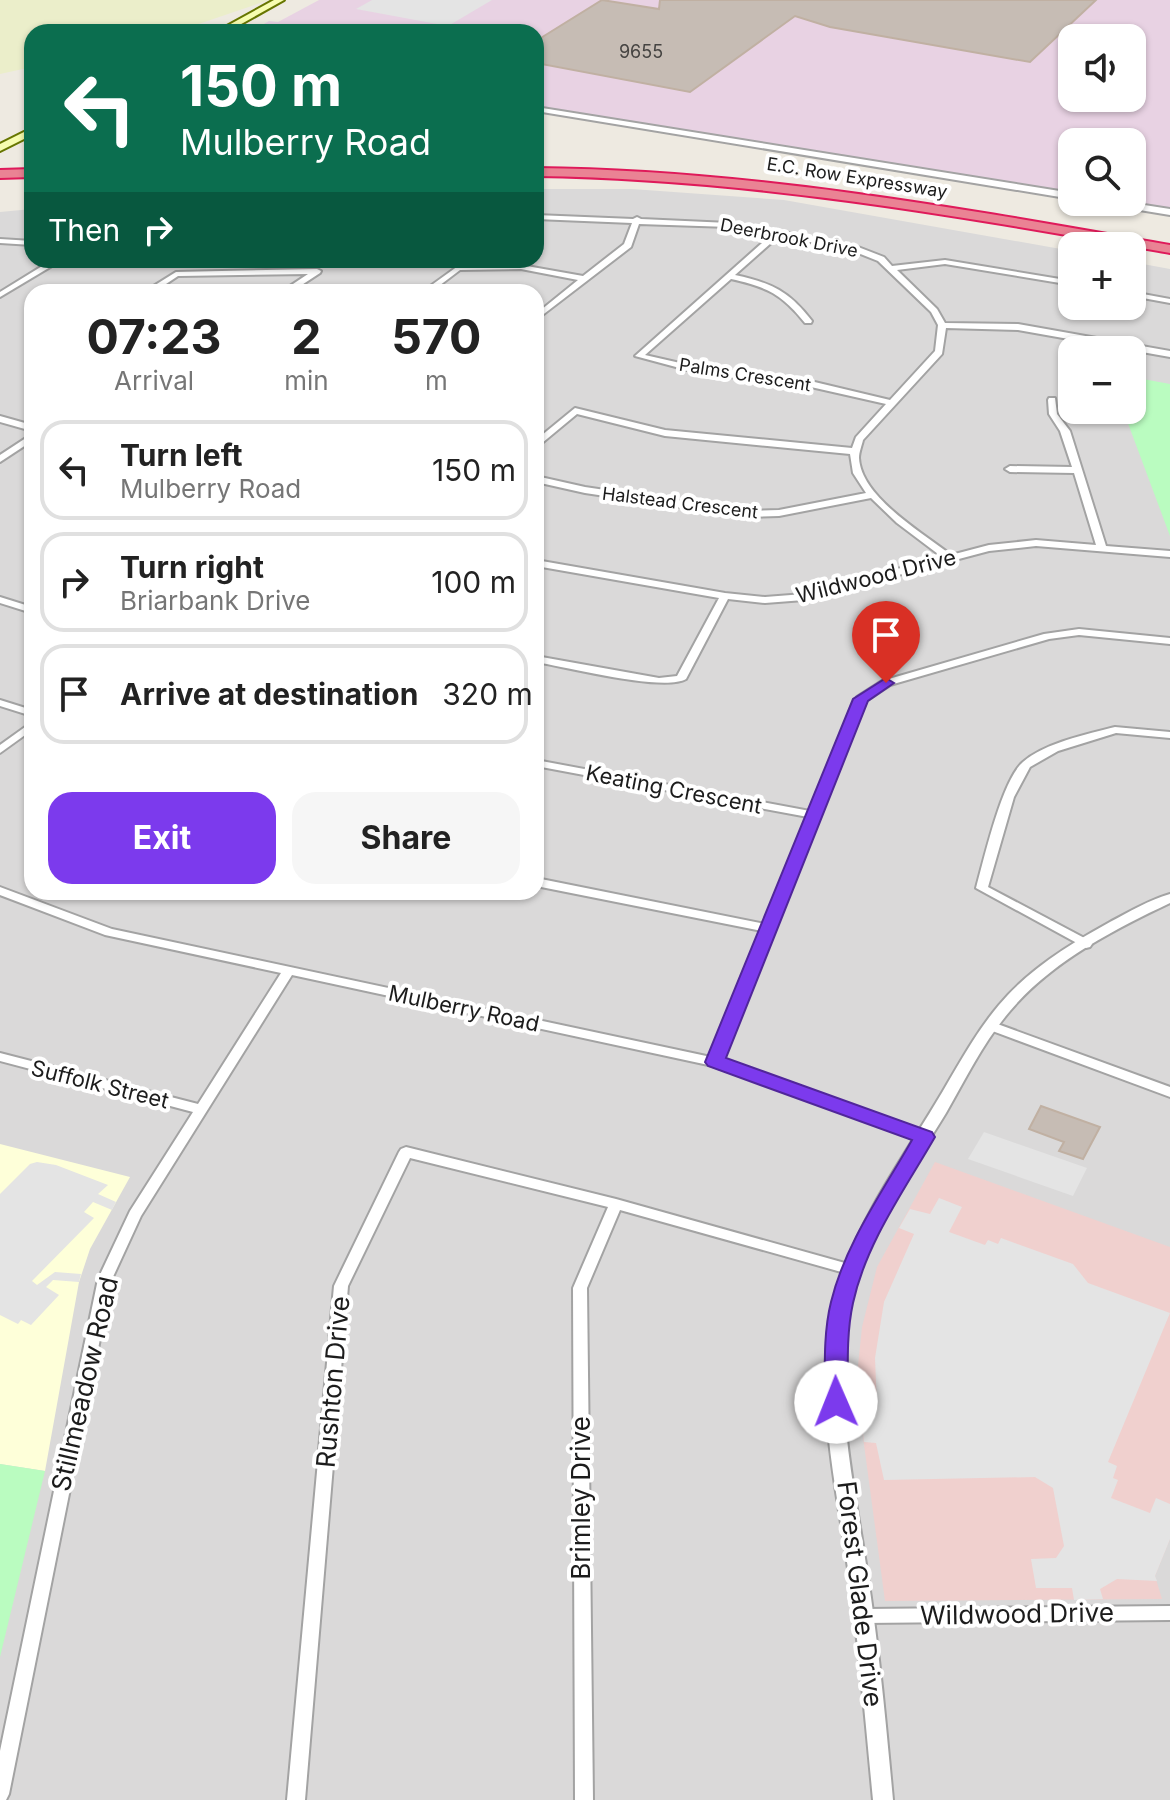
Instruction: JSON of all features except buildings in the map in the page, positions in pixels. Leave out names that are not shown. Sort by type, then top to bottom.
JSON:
[{"type":"highway","name":"E.C. Row Expressway","points":[[544,161],[659,163],[784,173],[1170,237]]},
{"type":"highway","name":"E.C. Row Expressway","points":[[544,172],[628,172],[762,181],[1170,249]]},
{"type":"highway","points":[[2,176],[24,174]]},
{"type":"highway","points":[[2,176],[24,181]]},
{"type":"main road","points":[[235,24],[280,0]]},
{"type":"main road","points":[[0,148],[24,135]]},
{"type":"street","points":[[544,110],[1058,194]]},
{"type":"street","points":[[1146,208],[1170,212]]},
{"type":"street","name":"Deerbrook Drive","points":[[544,217],[729,225],[850,247],[881,259],[892,268],[934,311],[942,325]]},
{"type":"street","points":[[544,312],[628,245],[637,219]]},
{"type":"street","name":"Palms Crescent","points":[[778,233],[639,356],[702,371],[802,382],[891,403]]},
{"type":"street","points":[[0,241],[24,243]]},
{"type":"street","points":[[892,268],[945,262],[1058,281]]},
{"type":"street","points":[[0,295],[45,268]]},
{"type":"street","points":[[437,284],[458,268]]},
{"type":"street","points":[[526,268],[584,279]]},
{"type":"street","points":[[160,284],[176,274],[317,271],[297,284]]},
{"type":"street","points":[[730,276],[775,287],[789,296],[808,321]]},
{"type":"street","points":[[1146,297],[1170,301]]},
{"type":"street","points":[[949,558],[872,495],[854,471],[852,451],[939,352],[942,325],[1018,327],[1170,354]]},
{"type":"street","points":[[1052,400],[1053,414],[1065,431],[1102,548]]},
{"type":"street","points":[[544,438],[575,411],[665,433],[852,451]]},
{"type":"street","points":[[0,419],[24,426]]},
{"type":"street","points":[[0,459],[24,442]]},
{"type":"street","points":[[1010,469],[1077,470]]},
{"type":"street","name":"Halstead Crescent","points":[[544,481],[585,490],[746,514],[779,513],[872,495]]},
{"type":"street","name":"Wildwood Drive","points":[[544,564],[725,596],[765,600],[804,597],[989,548],[1036,543],[1170,554]]},
{"type":"street","points":[[544,660],[659,681],[681,679],[725,596]]},
{"type":"street","points":[[0,600],[24,608]]},
{"type":"street","points":[[715,1062],[861,699],[886,683],[1048,636],[1079,632],[1170,641]]},
{"type":"street","points":[[0,703],[24,710]]},
{"type":"street","points":[[1086,944],[982,888],[1008,797],[1026,765],[1054,749],[1115,730],[1170,735]]},
{"type":"street","points":[[0,750],[24,731]]},
{"type":"street","name":"Keating Crescent","points":[[544,765],[813,815]]},
{"type":"street","points":[[544,884],[767,928]]},
{"type":"street","name":"Mulberry Road","points":[[0,891],[24,895]]},
{"type":"street","name":"Forest Glade Drive","points":[[883,1800],[864,1616],[838,1426],[835,1377],[842,1300],[864,1241],[992,1026],[1015,995],[1086,944],[1170,898]]},
{"type":"street","name":"Mulberry Road","points":[[37,900],[109,932],[715,1062],[924,1137]]},
{"type":"street","name":"Stillmeadow Road","points":[[0,1794],[105,1279],[135,1215],[289,971]]},
{"type":"street","points":[[992,1026],[1170,1092]]},
{"type":"street","name":"Suffolk Street","points":[[0,1057],[201,1109]]},
{"type":"street","name":"Rushton Drive","points":[[296,1800],[341,1286],[406,1152],[616,1204],[852,1270]]},
{"type":"street","name":"Brimley Drive","points":[[584,1800],[580,1288],[616,1204]]},
{"type":"street","name":"Wildwood Drive","points":[[864,1616],[1170,1613]]},
{"type":"shaded area","points":[[0,0],[269,0],[198,24],[24,24],[24,69],[0,74]]},
{"type":"shaded area","points":[[319,0],[1170,0],[1170,210],[1146,206],[1146,128],[1058,128],[1058,193],[544,109],[544,24],[264,24],[278,22]]},
{"type":"shaded area","points":[[372,0],[492,0],[451,24],[356,9]]},
{"type":"shaded area","points":[[544,189],[632,189],[784,200],[1058,249],[1058,320],[1146,320],[1146,265],[1170,269],[1170,1800],[0,1800],[0,212],[24,210],[24,268],[544,268]]},
{"type":"shaded area","points":[[984,1132],[1087,1168],[1073,1196],[968,1159]]},
{"type":"shaded area","points":[[0,1144],[130,1177],[90,1249],[79,1282],[45,1471],[0,1464]]},
{"type":"shaded area","points":[[935,1162],[1170,1247],[1170,1539],[1155,1576],[1162,1599],[885,1601],[856,1385],[862,1327],[877,1267]]},
{"type":"shaded area","points":[[30,1164],[56,1165],[108,1185],[98,1194],[116,1202],[112,1210],[93,1202],[84,1212],[94,1218],[32,1281],[37,1285],[55,1272],[81,1274],[79,1282],[53,1280],[46,1287],[59,1295],[31,1325],[21,1320],[18,1324],[0,1315],[0,1194]]},
{"type":"shaded area","points":[[939,1198],[962,1207],[949,1232],[985,1245],[988,1240],[998,1244],[1001,1238],[1073,1264],[1088,1283],[1170,1313],[1108,1462],[1117,1466],[1113,1478],[1118,1480],[1111,1498],[1150,1513],[1156,1498],[1170,1504],[1170,1539],[1155,1576],[1157,1581],[1117,1579],[1100,1589],[1103,1599],[1074,1600],[1072,1588],[1036,1588],[1031,1559],[1056,1558],[1064,1546],[1053,1488],[1035,1477],[884,1480],[876,1443],[864,1442],[860,1408],[877,1405],[875,1358],[884,1302],[914,1234],[899,1228],[910,1209],[930,1214]]},
{"type":"green space","points":[[1146,380],[1170,384],[1170,536],[1128,424],[1146,424]]},
{"type":"green space","points":[[0,1464],[45,1471],[0,1657]]},
{"type":"route","points":[[836,1402],[837,1334],[842,1300],[864,1241],[924,1137],[715,1062],[861,699],[886,683]]}]
